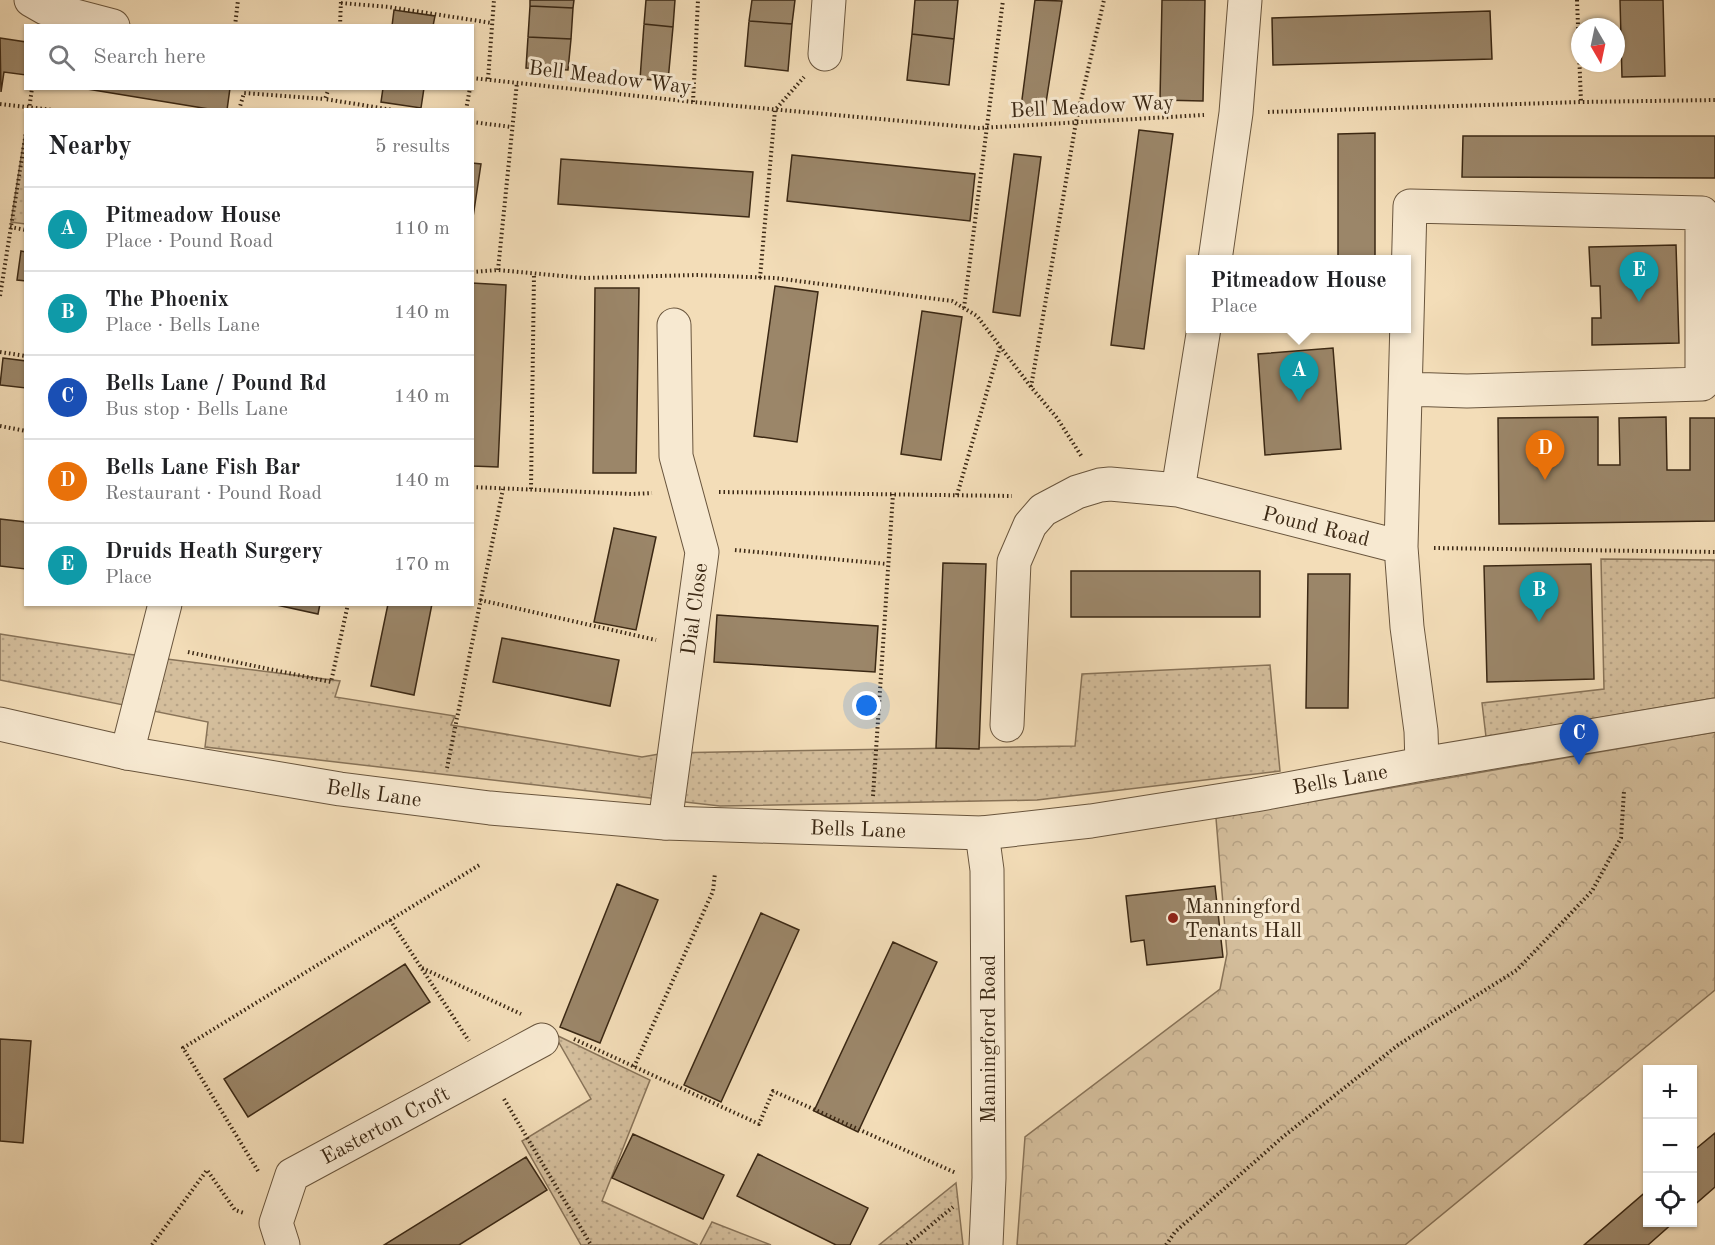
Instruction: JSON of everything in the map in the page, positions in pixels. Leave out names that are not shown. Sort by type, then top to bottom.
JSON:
[{"type":"street","points":[[31,0],[45,8],[105,24]]},
{"type":"street","points":[[825,54],[829,0]]},
{"type":"street","points":[[1216,255],[1236,113],[1245,0]]},
{"type":"street","points":[[1406,389],[1467,391],[1702,384],[1702,213],[1410,206],[1409,255]]},
{"type":"street","name":"Dial Close","points":[[665,823],[702,552],[676,456],[674,325]]},
{"type":"street","points":[[1178,490],[1203,333]]},
{"type":"street","points":[[1407,333],[1401,547],[1407,627],[1421,731],[1422,764]]},
{"type":"street","name":"Pound Road","points":[[1007,725],[1014,562],[1030,525],[1043,510],[1077,492],[1110,484],[1178,490],[1401,547]]},
{"type":"street","points":[[127,753],[165,606]]},
{"type":"street","name":"Bells Lane","points":[[0,724],[127,753],[340,789],[490,808],[665,823],[982,833],[1091,821],[1255,795],[1422,764],[1715,715]]},
{"type":"street","name":"Manningford Road","points":[[982,833],[987,870],[989,1178],[986,1245]]},
{"type":"street","name":"Easterton Croft","points":[[280,1226],[292,1175],[487,1070],[547,1032]]},
{"type":"path","points":[[236,24],[238,0]]},
{"type":"path","points":[[488,79],[494,0]]},
{"type":"path","points":[[693,102],[698,0]]},
{"type":"path","points":[[964,308],[1003,0]]},
{"type":"path","points":[[1031,387],[1077,122],[1104,0]]},
{"type":"path","points":[[1577,0],[1581,102]]},
{"type":"path","points":[[340,24],[341,2],[492,23]]},
{"type":"path","points":[[760,278],[775,110],[825,54]]},
{"type":"path","name":"Bell Meadow Way","points":[[474,78],[693,102],[968,127],[1236,113],[1715,100]]},
{"type":"path","points":[[498,270],[517,82]]},
{"type":"path","points":[[0,104],[29,108],[32,90]]},
{"type":"path","points":[[325,99],[328,90]]},
{"type":"path","points":[[466,108],[470,90]]},
{"type":"path","points":[[240,108],[244,93],[325,99],[381,108]]},
{"type":"path","points":[[474,122],[512,127]]},
{"type":"path","points":[[0,296],[24,144]]},
{"type":"path","points":[[10,227],[24,230]]},
{"type":"path","points":[[474,272],[498,270],[584,278],[697,275],[775,278],[952,301],[976,316],[1057,418],[1100,486]]},
{"type":"path","points":[[531,489],[534,274]]},
{"type":"path","points":[[957,495],[1000,347]]},
{"type":"path","points":[[0,352],[24,356]]},
{"type":"path","points":[[0,426],[24,431]]},
{"type":"path","points":[[474,488],[632,494],[686,492],[1036,496],[1058,502]]},
{"type":"path","points":[[440,801],[503,489]]},
{"type":"path","points":[[873,830],[873,782],[893,494]]},
{"type":"path","points":[[1401,547],[1715,552]]},
{"type":"path","points":[[702,552],[718,548],[887,564]]},
{"type":"path","points":[[480,600],[689,647]]},
{"type":"path","points":[[155,645],[331,682],[348,606]]},
{"type":"path","points":[[1166,1245],[1175,1232],[1284,1136],[1398,1045],[1517,970],[1592,891],[1621,838],[1624,791]]},
{"type":"path","points":[[280,1226],[183,1048],[481,864]]},
{"type":"path","points":[[634,1066],[713,891],[715,873]]},
{"type":"path","points":[[390,920],[487,1070],[591,1245]]},
{"type":"path","points":[[422,968],[547,1032],[634,1066],[759,1124],[773,1091],[961,1175],[989,1178]]},
{"type":"path","points":[[152,1245],[207,1170],[235,1210],[280,1226]]},
{"type":"path","points":[[907,1245],[989,1178]]},
{"type":"green space","points":[[24,138],[24,224],[11,222]]},
{"type":"green space","points":[[1601,559],[1715,560],[1715,698],[1486,737],[1482,703],[1604,689]]},
{"type":"green space","points":[[0,634],[127,654],[340,681],[335,697],[455,716],[451,725],[642,757],[665,753],[1075,746],[1082,674],[1270,665],[1280,771],[1037,800],[720,806],[205,747],[208,722],[0,680]]},
{"type":"green space","points":[[1715,732],[1715,990],[1405,1245],[1017,1245],[1025,1137],[1220,989],[1227,954],[1216,818]]},
{"type":"green space","points":[[554,1034],[650,1080],[602,1201],[698,1245],[581,1245],[522,1141],[591,1099]]},
{"type":"green space","points":[[956,1183],[963,1245],[879,1245]]},
{"type":"green space","points":[[712,1222],[771,1245],[700,1245]]},
{"type":"building","points":[[530,0],[574,0],[573,8],[530,6]]},
{"type":"building","points":[[646,0],[675,0],[673,27],[644,24]]},
{"type":"building","points":[[752,0],[795,0],[792,24],[749,21]]},
{"type":"building","points":[[915,0],[958,0],[954,39],[912,34]]},
{"type":"building","points":[[1035,0],[1062,1],[1045,109],[1021,107]]},
{"type":"building","points":[[1162,0],[1205,0],[1203,101],[1160,100]]},
{"type":"building","points":[[1620,0],[1663,0],[1665,76],[1622,77],[1622,72],[1625,72],[1625,18],[1620,18]]},
{"type":"building","points":[[530,6],[573,8],[571,39],[528,37]]},
{"type":"building","points":[[394,10],[435,16],[433,24],[392,24]]},
{"type":"building","points":[[1490,11],[1492,59],[1273,65],[1272,18]]},
{"type":"building","points":[[749,21],[792,24],[788,71],[745,66]]},
{"type":"building","points":[[644,24],[673,27],[668,81],[640,79]]},
{"type":"building","points":[[912,34],[954,39],[949,85],[907,80]]},
{"type":"building","points":[[528,37],[571,39],[568,70],[526,68]]},
{"type":"building","points":[[0,38],[24,42],[24,75],[4,72],[1,92]]},
{"type":"building","points":[[93,90],[230,90],[227,108],[203,108]]},
{"type":"building","points":[[383,90],[424,90],[421,108],[381,102]]},
{"type":"building","points":[[1139,130],[1173,134],[1144,349],[1111,345]]},
{"type":"building","points":[[1375,133],[1375,255],[1338,255],[1338,134]]},
{"type":"building","points":[[1463,136],[1715,136],[1715,178],[1462,177]]},
{"type":"building","points":[[1014,154],[1041,157],[1020,316],[993,312]]},
{"type":"building","points":[[792,155],[975,174],[970,221],[787,201]]},
{"type":"building","points":[[561,159],[753,172],[749,217],[558,204]]},
{"type":"building","points":[[474,163],[481,164],[474,211]]},
{"type":"building","points":[[1676,245],[1679,343],[1592,345],[1592,318],[1601,318],[1600,286],[1591,286],[1589,247]]},
{"type":"building","points":[[21,251],[24,252],[24,281],[17,280]]},
{"type":"building","points":[[474,283],[506,285],[498,467],[474,466]]},
{"type":"building","points":[[775,286],[818,292],[797,442],[754,436]]},
{"type":"building","points":[[595,288],[639,288],[636,473],[593,473]]},
{"type":"building","points":[[922,311],[962,317],[941,460],[901,454]]},
{"type":"building","points":[[1333,348],[1341,449],[1265,455],[1258,354]]},
{"type":"building","points":[[3,358],[24,361],[24,388],[0,385]]},
{"type":"building","points":[[1598,417],[1598,465],[1620,465],[1619,418],[1666,417],[1667,470],[1690,470],[1690,418],[1715,418],[1715,521],[1499,524],[1498,418]]},
{"type":"building","points":[[0,519],[24,522],[24,569],[0,566]]},
{"type":"building","points":[[614,528],[656,537],[636,630],[594,622]]},
{"type":"building","points":[[943,563],[986,564],[979,749],[936,748]]},
{"type":"building","points":[[1591,564],[1594,679],[1487,682],[1484,566]]},
{"type":"building","points":[[1071,571],[1260,571],[1260,617],[1071,617]]},
{"type":"building","points":[[1308,574],[1350,574],[1348,708],[1306,708]]},
{"type":"building","points":[[281,606],[320,606],[318,614]]},
{"type":"building","points":[[388,606],[432,606],[414,695],[371,686]]},
{"type":"building","points":[[717,615],[878,626],[875,672],[714,662]]},
{"type":"building","points":[[502,638],[619,660],[610,706],[493,682]]},
{"type":"building","points":[[617,884],[658,900],[600,1043],[560,1027]]},
{"type":"building","name":"Manningford Tenants Hall","points":[[1215,886],[1223,957],[1147,965],[1144,940],[1131,942],[1126,896]]},
{"type":"building","points":[[761,913],[799,930],[721,1102],[684,1085]]},
{"type":"building","points":[[893,942],[937,962],[858,1132],[814,1111]]},
{"type":"building","points":[[405,964],[430,1002],[248,1117],[224,1079]]},
{"type":"building","points":[[0,1039],[31,1041],[23,1143],[0,1141]]},
{"type":"building","points":[[1715,1133],[1715,1187],[1697,1203],[1697,1173],[1697,1148]]},
{"type":"building","points":[[633,1134],[724,1175],[703,1219],[612,1178]]},
{"type":"building","points":[[758,1154],[868,1208],[850,1245],[836,1245],[737,1196]]},
{"type":"building","points":[[526,1157],[547,1190],[459,1245],[384,1245]]},
{"type":"building","points":[[1643,1194],[1643,1227],[1668,1227],[1648,1245],[1584,1245]]},
{"type":"place","name":"Druids Heath Surgery","points":[[1639,302]]},
{"type":"place","name":"Pitmeadow House","points":[[1299,402]]},
{"type":"place","name":"Bells Lane Fish Bar","points":[[1545,480]]},
{"type":"place","name":"The Phoenix","points":[[1539,622]]},
{"type":"place","name":"Bells Lane / Pound Rd","points":[[1579,765]]},
{"type":"place","name":"Manningford Tenants Hall","points":[[1173,918]]}]
